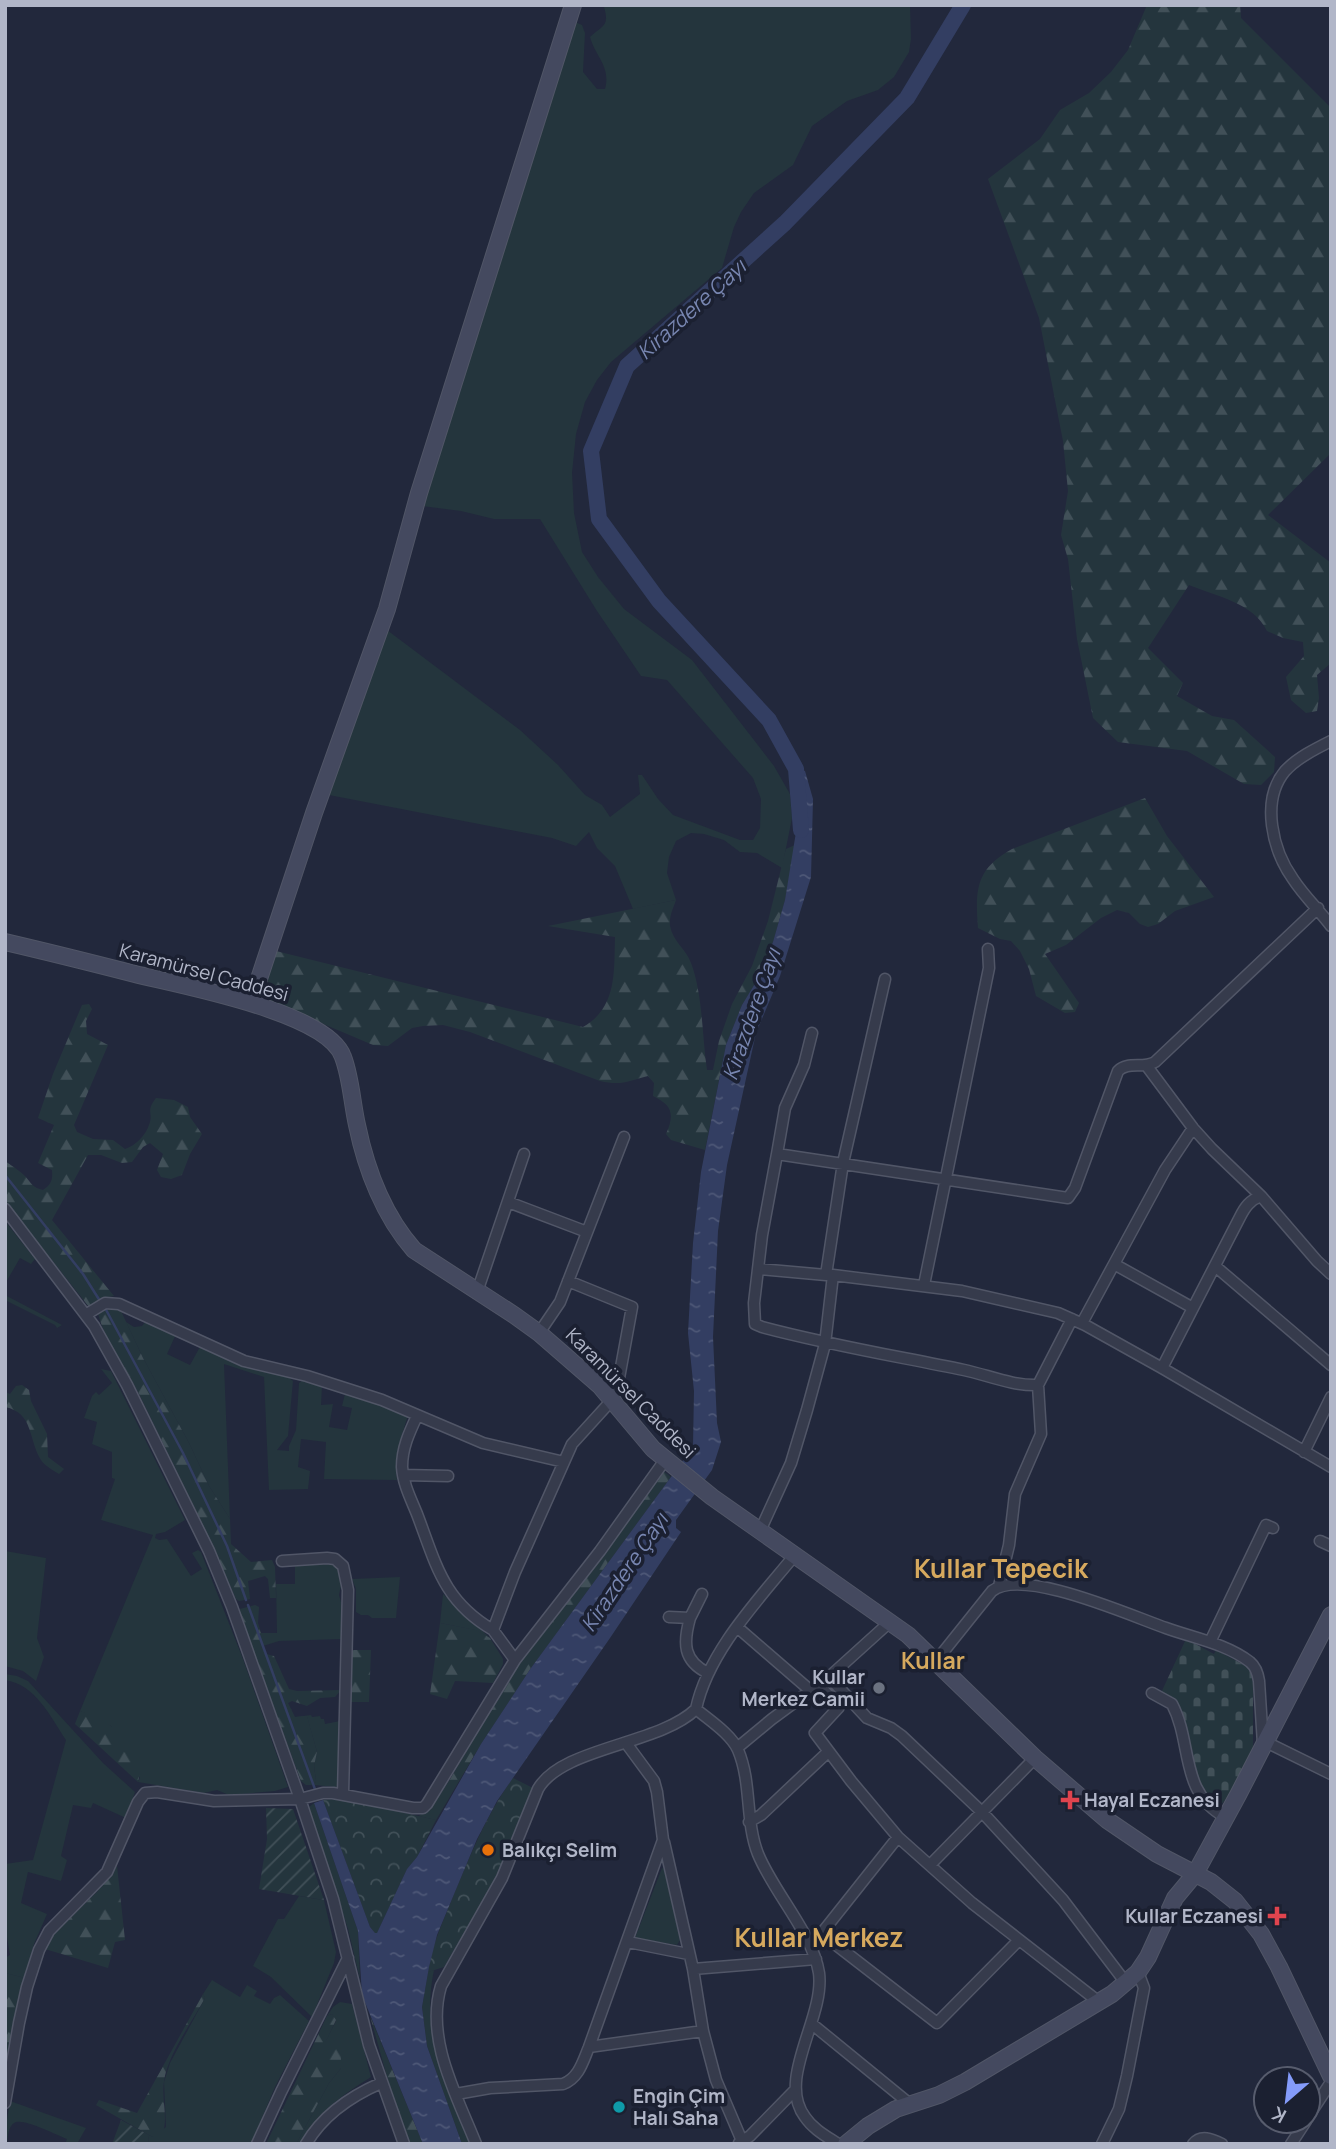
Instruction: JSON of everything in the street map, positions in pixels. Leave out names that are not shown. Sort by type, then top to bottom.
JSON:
[{"type":"main road","points":[[251,1003],[314,813],[387,609],[423,480],[573,5]]},
{"type":"main road","name":"Karamürsel Caddesi","points":[[5,942],[251,1003],[321,1032],[332,1040],[343,1057],[372,1175],[388,1213],[414,1250],[539,1333],[586,1372],[647,1443],[712,1497],[891,1621],[1035,1758],[1089,1805],[1130,1837],[1211,1882],[1235,1901],[1261,1934],[1325,2051],[1331,2076]]},
{"type":"main road","points":[[846,2144],[868,2126],[896,2109],[939,2095],[965,2082],[1099,2002],[1132,1978],[1148,1957],[1175,1898],[1195,1874],[1331,1615]]},
{"type":"street","points":[[1331,741],[1286,771],[1276,787],[1272,806],[1275,840],[1283,861],[1295,883],[1331,926]]},
{"type":"street","points":[[777,1154],[1068,1198],[1075,1188],[1118,1071],[1126,1065],[1155,1062],[1318,908]]},
{"type":"street","points":[[924,1285],[989,968],[988,948]]},
{"type":"street","points":[[760,1531],[791,1463],[825,1344],[843,1163],[885,979]]},
{"type":"street","points":[[812,1033],[804,1065],[783,1119],[762,1235],[754,1303],[755,1324],[825,1344],[976,1372],[1017,1384],[1038,1385]]},
{"type":"street","points":[[1146,1065],[1193,1128],[1261,1196],[1331,1274]]},
{"type":"street","points":[[999,1586],[1009,1545],[1014,1494],[1041,1434],[1038,1385],[1045,1367],[1114,1264],[1160,1180],[1193,1128]]},
{"type":"street","points":[[539,1333],[560,1302],[624,1137]]},
{"type":"street","points":[[477,1292],[524,1154]]},
{"type":"street","points":[[1161,1368],[1245,1209],[1261,1196]]},
{"type":"street","points":[[508,1202],[587,1232]]},
{"type":"street","points":[[5,1209],[96,1308],[127,1385],[209,1552],[304,1798],[333,1899],[357,2001],[381,2083],[404,2144]]},
{"type":"street","points":[[1114,1264],[1193,1308]]},
{"type":"street","points":[[1215,1266],[1331,1365]]},
{"type":"street","points":[[759,1269],[924,1285],[992,1296],[1058,1312],[1161,1368],[1331,1467]]},
{"type":"street","points":[[493,1630],[515,1572],[575,1439],[612,1400],[619,1379],[632,1307],[568,1282]]},
{"type":"street","points":[[96,1308],[111,1302],[127,1307],[244,1361],[307,1376],[382,1400],[483,1443],[564,1462]]},
{"type":"street","points":[[1304,1452],[1331,1397]]},
{"type":"street","points":[[417,1416],[404,1448],[405,1487],[444,1583],[475,1618],[493,1630],[514,1660]]},
{"type":"street","points":[[5,2103],[19,2022],[39,1950],[50,1931],[107,1872],[142,1796],[150,1791],[214,1801],[304,1798],[323,1793],[423,1808],[514,1660],[600,1551],[665,1460]]},
{"type":"street","points":[[403,1475],[448,1476]]},
{"type":"street","points":[[1210,1642],[1266,1525],[1273,1528]]},
{"type":"street","points":[[477,2144],[443,2057],[436,2009],[441,1986],[502,1878],[542,1782],[552,1771],[562,1766],[626,1743],[684,1718],[696,1709],[699,1693],[708,1673],[737,1627],[794,1556]]},
{"type":"street","points":[[282,1561],[327,1558],[335,1559],[343,1566],[348,1590],[343,1794]]},
{"type":"street","points":[[936,1661],[992,1591],[999,1586],[1025,1585],[1097,1602],[1210,1642],[1255,1667],[1259,1681],[1265,1745],[1331,1774]]},
{"type":"street","points":[[702,1594],[686,1632],[687,1653],[694,1665],[708,1673]]},
{"type":"street","points":[[669,1617],[690,1618]]},
{"type":"street","points":[[737,1748],[829,1677],[891,1621]]},
{"type":"street","points":[[737,1627],[839,1707],[815,1733],[898,1837],[972,1903],[1099,2002]]},
{"type":"street","points":[[829,1677],[867,1718],[902,1736],[982,1812],[1132,1978],[1144,1987],[1119,2109],[1102,2144]]},
{"type":"street","points":[[1152,1693],[1172,1704],[1195,1787],[1208,1807],[1225,1817]]},
{"type":"street","points":[[696,1709],[737,1748],[747,1788],[749,1822],[758,1853],[816,1959],[819,1994],[801,2057],[795,2090],[796,2101],[806,2120],[838,2144]]},
{"type":"street","points":[[626,1743],[654,1781],[657,1791],[663,1840],[693,1969],[703,2031],[716,2080],[740,2143],[795,2090]]},
{"type":"street","points":[[749,1822],[761,1815],[828,1752]]},
{"type":"street","points":[[930,1865],[1035,1758]]},
{"type":"street","points":[[811,1946],[898,1837]]},
{"type":"street","points":[[456,2094],[490,2088],[568,2083],[574,2078],[589,2047],[663,1840]]},
{"type":"street","points":[[822,1934],[937,2023],[1019,1940]]},
{"type":"street","points":[[628,1942],[688,1954]]},
{"type":"street","points":[[257,2144],[279,2094],[348,1958]]},
{"type":"street","points":[[693,1969],[816,1959]]},
{"type":"street","points":[[812,2024],[909,2104]]},
{"type":"street","points":[[589,2047],[703,2031]]},
{"type":"street","points":[[306,2144],[330,2114],[381,2083]]},
{"type":"street","points":[[1193,2144],[1195,2140],[1203,2138],[1222,2144]]},
{"type":"green space","points":[[600,5],[910,5],[909,52],[894,77],[878,90],[847,101],[812,126],[793,165],[754,193],[741,212],[722,268],[611,362],[585,402],[576,434],[572,473],[574,513],[582,552],[624,609],[692,660],[774,766],[790,794],[792,818],[782,868],[757,853],[740,852],[724,840],[691,833],[676,841],[669,857],[667,873],[676,900],[633,909],[615,866],[597,848],[589,832],[576,846],[552,838],[329,795],[387,630],[520,730],[558,765],[585,795],[602,805],[610,817],[640,794],[638,775],[642,775],[673,815],[740,840],[753,840],[760,828],[761,799],[753,778],[667,680],[641,676],[540,519],[494,519],[422,506],[575,22],[582,25],[585,33],[583,72],[597,89],[605,89],[606,74],[590,37],[605,22],[604,7]]},
{"type":"green space","points":[[1147,5],[1240,5],[1241,18],[1331,108],[1331,453],[1268,515],[1331,563],[1331,663],[1317,675],[1317,711],[1306,713],[1291,700],[1286,677],[1304,656],[1303,642],[1267,631],[1261,621],[1244,607],[1222,597],[1189,585],[1148,648],[1183,683],[1177,696],[1212,716],[1234,720],[1275,757],[1274,772],[1261,785],[1244,784],[1187,751],[1118,742],[1093,718],[1077,639],[1068,559],[1061,535],[1068,491],[1063,441],[1039,318],[988,179],[1040,139],[1060,110],[1089,93],[1111,72],[1128,50]]},
{"type":"green space","points":[[1145,798],[1167,836],[1214,897],[1175,911],[1158,924],[1148,927],[1140,924],[1129,913],[1117,910],[1101,918],[1066,945],[1045,954],[1079,1003],[1075,1012],[1065,1013],[1036,996],[1029,969],[1020,951],[1011,941],[1000,939],[978,928],[977,902],[980,881],[991,864],[1012,849]]},
{"type":"green space","points":[[795,845],[785,900],[773,942],[726,1045],[705,1150],[671,1140],[666,1134],[670,1111],[653,1096],[654,1083],[648,1076],[619,1083],[600,1081],[470,1032],[443,1025],[412,1028],[388,1046],[373,1045],[274,1003],[268,992],[268,978],[276,951],[583,1027],[594,1019],[608,999],[613,976],[615,937],[548,926],[676,900],[670,926],[674,937],[689,958],[695,975],[707,1070],[713,1070],[719,1041],[732,1004],[752,966],[768,921],[786,849]]},
{"type":"green space","points":[[89,1004],[92,1009],[86,1021],[87,1034],[108,1045],[74,1125],[77,1132],[93,1139],[113,1140],[125,1149],[129,1148],[140,1140],[148,1129],[150,1109],[156,1098],[174,1100],[188,1107],[190,1117],[202,1134],[182,1175],[171,1179],[161,1177],[157,1170],[163,1154],[150,1143],[143,1147],[132,1162],[122,1163],[101,1155],[88,1155],[52,1220],[114,1296],[104,1298],[89,1307],[5,1201],[5,1161],[37,1188],[43,1190],[51,1182],[52,1170],[38,1163],[54,1125],[38,1118],[82,1005]]},
{"type":"green space","points":[[5,1221],[35,1259],[31,1264],[20,1258],[5,1284]]},
{"type":"green space","points":[[5,1295],[62,1325],[57,1328],[5,1300]]},
{"type":"green space","points":[[104,1307],[120,1309],[209,1486],[230,1519],[231,1544],[251,1562],[272,1560],[275,1567],[276,1598],[270,1598],[268,1579],[265,1576],[248,1581],[250,1599],[236,1599],[139,1394],[105,1334],[98,1313]]},
{"type":"green space","points":[[147,1320],[176,1334],[167,1354],[190,1365],[201,1345],[286,1375],[293,1381],[288,1436],[277,1450],[289,1451],[296,1430],[299,1383],[304,1379],[322,1385],[321,1405],[333,1404],[329,1427],[347,1430],[352,1408],[342,1406],[345,1394],[408,1415],[397,1455],[397,1480],[324,1479],[326,1442],[301,1439],[298,1467],[310,1471],[308,1489],[269,1490],[264,1377],[224,1364],[230,1519],[209,1486],[126,1322],[134,1327],[142,1326]]},
{"type":"green space","points":[[101,1369],[111,1371],[185,1520],[165,1532],[156,1534],[155,1538],[167,1539],[191,1576],[202,1569],[192,1553],[198,1550],[201,1552],[243,1659],[288,1787],[275,1791],[229,1795],[217,1790],[204,1793],[138,1782],[140,1778],[111,1726],[80,1711],[153,1535],[101,1520],[115,1479],[112,1478],[112,1452],[92,1444],[97,1422],[84,1418],[92,1396],[96,1392],[99,1395],[112,1383]]},
{"type":"green space","points":[[22,1385],[29,1390],[31,1401],[47,1434],[48,1457],[64,1469],[59,1474],[41,1460],[26,1421],[14,1410],[5,1407],[5,1392],[10,1394],[16,1386]]},
{"type":"green space","points":[[662,1470],[671,1477],[531,1668],[481,1744],[436,1820],[419,1816],[436,1801],[512,1674]]},
{"type":"green space","points":[[5,1551],[46,1558],[37,1638],[44,1657],[36,1681],[23,1671],[5,1666]]},
{"type":"green space","points":[[295,1564],[332,1564],[340,1568],[342,1639],[279,1641],[263,1646],[258,1633],[277,1633],[276,1584],[295,1584]]},
{"type":"green space","points":[[400,1577],[396,1618],[372,1618],[356,1612],[356,1589],[352,1579]]},
{"type":"green space","points":[[443,1594],[490,1638],[475,1630],[440,1623]]},
{"type":"green space","points":[[255,1605],[259,1607],[258,1623],[261,1633],[258,1634],[266,1654],[274,1656],[289,1689],[341,1690],[335,1697],[320,1698],[307,1706],[292,1701],[288,1703],[295,1717],[307,1716],[317,1752],[314,1785],[306,1785],[301,1781],[240,1616],[240,1609]]},
{"type":"green space","points":[[440,1623],[476,1630],[490,1638],[503,1659],[493,1683],[455,1681],[447,1699],[430,1694]]},
{"type":"green space","points":[[1186,1639],[1214,1654],[1216,1650],[1246,1666],[1253,1675],[1253,1756],[1228,1798],[1219,1806],[1212,1806],[1201,1790],[1176,1704],[1161,1693]]},
{"type":"green space","points":[[350,1650],[371,1650],[369,1702],[348,1702]]},
{"type":"green space","points":[[5,1674],[28,1681],[103,1763],[135,1792],[126,1818],[93,1803],[91,1808],[73,1805],[61,1856],[67,1860],[61,1881],[28,1872],[21,1903],[47,1914],[34,1944],[25,1978],[5,1973],[5,1958],[10,1955],[5,1926],[5,1864],[33,1860],[66,1740],[34,1695],[16,1683],[5,1680]]},
{"type":"green space","points":[[80,1711],[105,1722],[122,1738],[136,1760],[138,1782],[75,1724]]},
{"type":"green space","points":[[320,1716],[325,1724],[340,1721],[339,1785],[336,1787],[314,1785],[317,1752],[307,1717],[295,1717]]},
{"type":"green space","points":[[513,1778],[533,1788],[499,1873],[444,1967],[428,1972],[439,1932],[473,1849],[495,1805]]},
{"type":"green space","points":[[337,1799],[436,1820],[417,1857],[407,1869],[377,1933],[370,1927],[323,1800]]},
{"type":"green space","points":[[314,1803],[358,1931],[360,1979],[348,1929],[310,1813],[309,1807]]},
{"type":"green space","points":[[266,1808],[293,1809],[324,1900],[259,1889],[267,1839]]},
{"type":"green space","points":[[117,1866],[125,1940],[115,1942],[108,1968],[45,1949],[55,1932],[97,1892]]},
{"type":"green space","points":[[662,1868],[680,1940],[677,1945],[635,1938]]},
{"type":"green space","points":[[299,1896],[324,1900],[336,1952],[312,2017],[271,1977],[253,1966],[278,1919],[284,1919]]},
{"type":"green space","points":[[434,1970],[430,2017],[433,2038],[445,2080],[471,2144],[462,2144],[427,2046],[422,2007],[428,1972]]},
{"type":"green space","points":[[5,1973],[25,1978],[5,2082]]},
{"type":"green space","points":[[212,1980],[240,1997],[247,1985],[257,1991],[254,1996],[270,2004],[280,1995],[309,2021],[275,2087],[251,2144],[148,2144],[149,2135],[153,2137],[166,2127],[164,2082],[170,2063]]},
{"type":"green space","points":[[203,1994],[205,1998],[175,2049],[166,2071],[163,2088],[165,2122],[162,2135],[153,2137],[96,2105],[99,2100],[137,2113]]},
{"type":"green space","points":[[340,2002],[352,2004],[371,2077],[331,2106],[314,2123],[300,2144],[296,2144],[329,2083],[341,2068],[324,2044],[336,2021],[332,2014],[327,2016]]},
{"type":"green space","points":[[332,2014],[336,2020],[325,2043],[337,2046],[341,2053],[341,2068],[329,2083],[296,2144],[266,2144],[327,2016]]},
{"type":"green space","points":[[370,2016],[423,2144],[410,2144]]},
{"type":"green space","points":[[10,2101],[86,2128],[77,2144],[65,2144],[67,2139],[31,2124],[18,2122],[11,2127],[5,2144]]},
{"type":"green space","points":[[121,2120],[149,2135],[148,2144],[112,2144]]},
{"type":"water","points":[[796,769],[805,771],[813,799],[811,877],[780,976],[756,1033],[727,1165],[718,1231],[713,1337],[717,1423],[721,1442],[712,1470],[676,1520],[676,1528],[681,1532],[497,1801],[477,1839],[437,1935],[422,2007],[427,2046],[462,2144],[423,2144],[362,1995],[358,1931],[314,1803],[323,1800],[370,1927],[377,1933],[407,1869],[417,1857],[481,1744],[531,1668],[693,1447],[694,1391],[688,1333],[693,1243],[701,1172],[726,1045],[742,1005],[759,977],[785,900],[802,795]]},
{"type":"waterway","name":"Kirazdere Çayı","points":[[801,830],[796,769],[769,720],[659,601],[599,519],[591,451],[627,366],[785,223],[907,98],[963,5]]},
{"type":"waterway","points":[[5,1175],[83,1274],[100,1301]]},
{"type":"waterway","points":[[104,1306],[183,1453],[227,1546],[246,1600]]},
{"type":"waterway","points":[[248,1605],[316,1792]]},
{"type":"place","name":"Kullar Merkez Camii","points":[[879,1688]]},
{"type":"place","name":"Hayal Eczanesi","points":[[1070,1800]]},
{"type":"place","name":"Balıkçı Selim","points":[[488,1850]]},
{"type":"place","name":"Kullar Eczanesi","points":[[1277,1916]]},
{"type":"place","name":"Engin Çim Halı Saha","points":[[619,2107]]},
{"type":"district","name":"Kullar Tepecik","points":[[1001,1568]]},
{"type":"district","name":"Kullar","points":[[933,1660]]},
{"type":"district","name":"Kullar Merkez","points":[[819,1937]]}]
